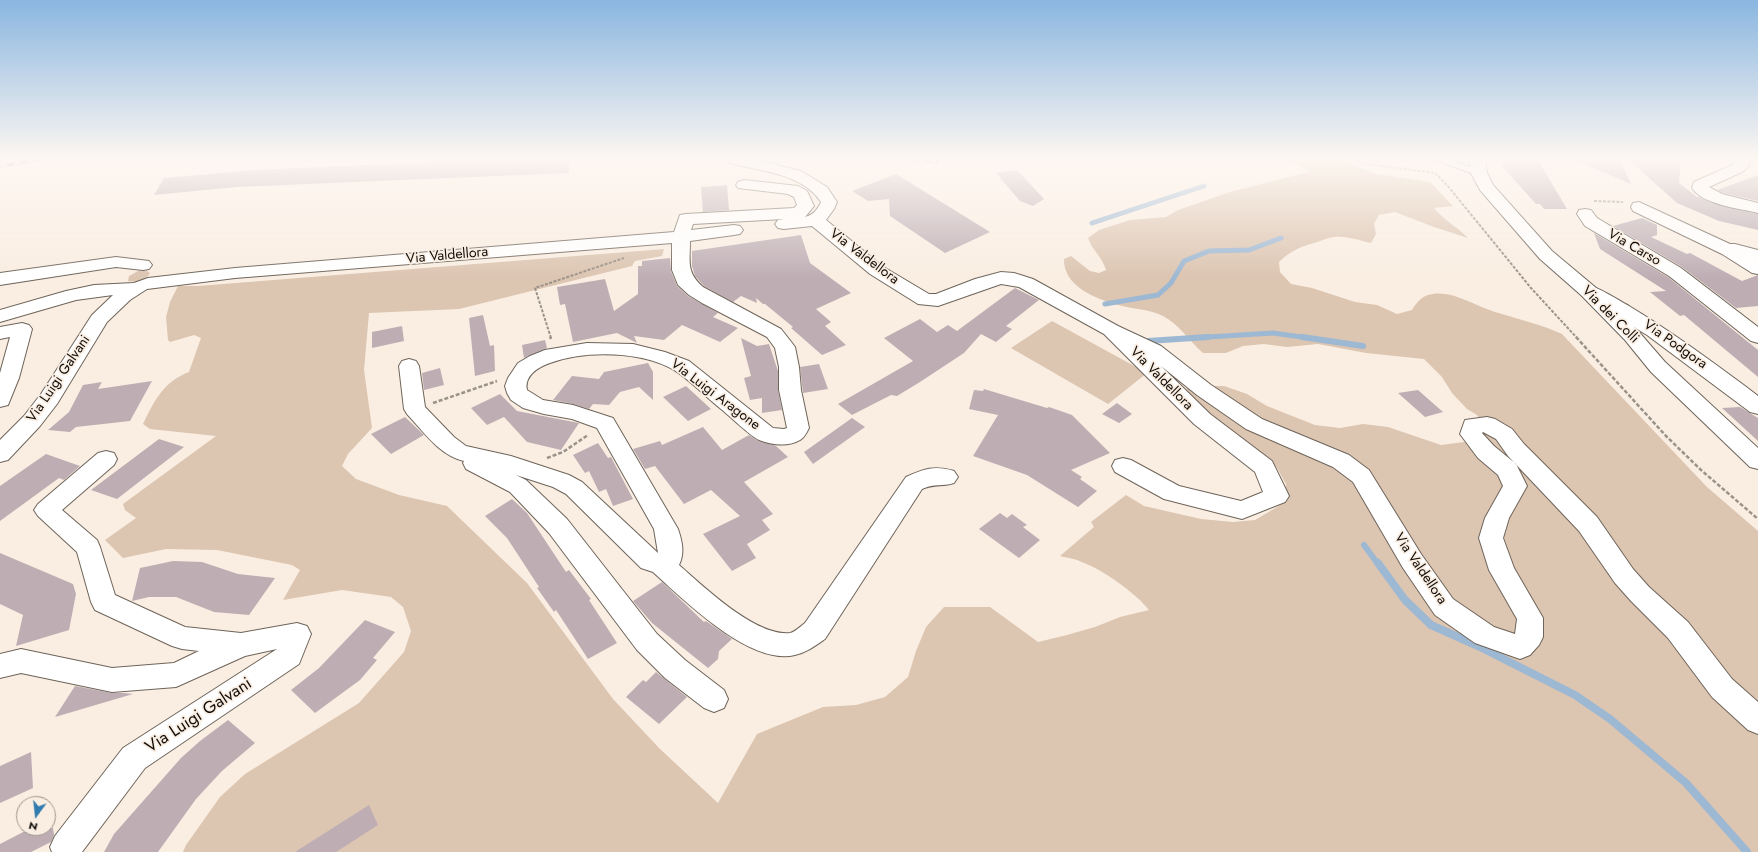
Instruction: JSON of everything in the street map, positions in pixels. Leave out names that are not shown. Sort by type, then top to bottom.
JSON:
[{"type":"street","points":[[681,237],[686,219],[799,213],[806,206],[803,200]]},
{"type":"street","name":"Via Valdellora","points":[[0,316],[115,283],[144,286],[214,275],[681,237],[816,221],[826,212],[829,202],[828,200]]},
{"type":"street","name":"Via dei Colli","points":[[1497,200],[1546,255],[1588,291],[1632,336],[1658,367],[1758,462]]},
{"type":"street","points":[[1723,200],[1758,208]]},
{"type":"street","points":[[1638,207],[1732,250],[1758,269]]},
{"type":"street","name":"Via Carso","points":[[1585,214],[1591,222],[1675,272],[1758,337]]},
{"type":"street","name":"Via Valdellora","points":[[816,221],[876,270],[925,300],[938,300],[982,283],[1001,278],[1014,279],[1026,283],[1111,330],[1154,350],[1204,390],[1254,424],[1341,462],[1361,476],[1412,561],[1444,607],[1485,635],[1520,647],[1529,637],[1530,618],[1502,570],[1491,538],[1497,518],[1515,486],[1508,470],[1486,452],[1471,434],[1473,425],[1487,424],[1504,434],[1516,450],[1588,524],[1624,576],[1640,594],[1678,630],[1722,688],[1758,721]]},
{"type":"street","name":"Via Luigi Aragone","points":[[520,373],[532,362],[555,353],[591,350],[632,350],[667,359],[694,375],[766,434],[778,437],[792,436],[798,428],[790,390],[789,367],[785,347],[774,334],[709,299],[696,291],[685,280],[681,270],[681,237]]},
{"type":"street","points":[[1732,250],[1758,256]]},
{"type":"street","name":"Via Valdellora","points":[[0,279],[116,262],[143,265]]},
{"type":"street","name":"Via Valdellora","points":[[115,283],[126,270],[151,264],[161,268],[214,275]]},
{"type":"street","name":"Via Valdellora","points":[[81,266],[102,269],[115,283]]},
{"type":"street","points":[[144,286],[160,276],[161,268]]},
{"type":"street","name":"Via Luigi Galvani","points":[[3,448],[32,420],[49,399],[99,318],[103,305],[115,283]]},
{"type":"street","name":"Via Luigi Galvani","points":[[99,318],[123,296],[144,286]]},
{"type":"street","name":"Via Podgora","points":[[1588,291],[1643,322],[1708,368],[1758,407]]},
{"type":"street","points":[[73,295],[94,303],[99,318]]},
{"type":"street","points":[[0,334],[22,329],[9,378],[0,400]]},
{"type":"street","name":"Via Valdellora","points":[[1111,330],[1202,418],[1264,467],[1277,496],[1242,510],[1172,493],[1123,466]]},
{"type":"street","points":[[409,366],[415,409],[446,442],[459,452],[478,466],[518,486],[558,526],[647,642],[675,669],[714,699]]},
{"type":"street","points":[[520,373],[516,382],[516,389],[519,395],[529,402],[591,417],[605,423],[666,529],[671,547],[671,556],[667,562],[661,564]]},
{"type":"street","points":[[459,452],[497,460],[574,488],[650,561],[661,564],[735,626],[772,644],[794,644],[815,631],[914,483],[930,476],[946,477]]},
{"type":"street","name":"Via Luigi Galvani","points":[[106,459],[46,510],[88,547],[104,602],[182,638],[241,645]]},
{"type":"street","name":"Via Luigi Galvani","points":[[0,666],[21,661],[112,680],[176,675],[241,645],[297,634],[290,656],[134,758],[66,847]]},
{"type":"path","points":[[1459,200],[1531,288],[1666,436],[1702,470],[1758,518]]},
{"type":"path","points":[[1585,214],[1584,204],[1596,200],[1618,201],[1638,207]]},
{"type":"path","points":[[555,353],[535,288],[629,256]]},
{"type":"path","points":[[415,409],[520,373]]},
{"type":"path","points":[[521,468],[563,452],[605,423]]},
{"type":"shaded area","points":[[1208,200],[1447,200],[1453,206],[1434,208],[1468,238],[1395,212],[1379,215],[1374,224],[1376,234],[1371,243],[1350,238],[1327,238],[1304,246],[1287,255],[1279,262],[1280,272],[1291,284],[1312,288],[1355,302],[1377,305],[1397,314],[1412,310],[1423,297],[1433,294],[1441,294],[1457,297],[1495,312],[1537,324],[1562,334],[1707,487],[1758,531],[1758,852],[183,852],[186,845],[220,797],[245,774],[359,703],[404,652],[411,631],[403,607],[391,597],[342,590],[283,600],[300,570],[292,565],[217,550],[166,549],[123,558],[105,540],[136,518],[125,510],[123,504],[216,436],[150,429],[143,424],[151,407],[166,386],[180,376],[189,372],[201,338],[194,335],[170,342],[168,340],[166,317],[170,302],[178,286],[198,286],[664,249],[662,256],[635,261],[632,266],[459,309],[369,313],[364,370],[372,428],[348,454],[342,466],[356,479],[399,495],[447,506],[527,583],[613,699],[660,749],[718,803],[757,734],[823,707],[856,705],[885,697],[908,677],[916,651],[926,627],[944,607],[990,607],[1038,642],[1095,627],[1120,617],[1149,610],[1119,583],[1092,566],[1078,560],[1060,556],[1094,527],[1091,522],[1126,495],[1144,506],[1201,519],[1233,522],[1255,520],[1284,503],[1286,484],[1276,466],[1215,422],[1185,392],[1188,386],[1224,386],[1247,394],[1267,406],[1315,425],[1340,428],[1363,424],[1388,427],[1441,445],[1464,442],[1486,431],[1477,415],[1467,409],[1452,393],[1442,377],[1424,359],[1366,353],[1318,344],[1287,347],[1264,344],[1243,346],[1226,353],[1203,353],[1169,319],[1152,312],[1123,306],[1100,299],[1082,290],[1069,277],[1065,268],[1064,259],[1071,256],[1090,271],[1099,273],[1106,270],[1088,238],[1099,230],[1130,220],[1166,217],[1178,210]]},
{"type":"shaded area","points":[[138,271],[147,271],[150,273],[146,278],[140,281],[128,281],[129,276]]},
{"type":"shaded area","points":[[1052,321],[1147,373],[1108,404],[1011,348]]},
{"type":"building","points":[[702,200],[728,200],[729,210],[703,212]]},
{"type":"building","points":[[889,200],[938,200],[990,232],[945,253],[890,216]]},
{"type":"building","points":[[1019,200],[1043,200],[1033,206]]},
{"type":"building","points":[[1532,200],[1562,200],[1567,209],[1544,209],[1540,204],[1536,204]]},
{"type":"building","points":[[1673,200],[1705,200],[1712,203],[1758,214],[1758,230],[1719,221],[1677,203]]},
{"type":"building","points":[[1642,218],[1657,225],[1657,235],[1651,237],[1687,254],[1690,253],[1742,281],[1758,275],[1758,306],[1736,308],[1682,267],[1613,226]]},
{"type":"building","points":[[1594,233],[1668,277],[1758,350],[1758,377],[1684,315],[1680,316],[1650,292],[1666,291],[1600,249]]},
{"type":"building","points":[[801,235],[810,263],[851,293],[816,309],[831,322],[825,326],[846,345],[822,355],[791,328],[793,327],[765,304],[756,298],[757,303],[741,296],[733,302],[704,286],[695,276],[692,266],[692,251]]},
{"type":"building","points":[[670,258],[671,271],[677,286],[688,296],[718,313],[713,317],[738,328],[720,342],[682,325],[664,340],[634,336],[637,343],[617,333],[573,342],[565,304],[560,305],[557,287],[605,279],[614,311],[638,294],[638,266],[642,266],[642,261]]},
{"type":"building","points":[[1015,288],[1039,300],[1006,326],[1012,329],[996,342],[981,334],[964,353],[920,382],[897,396],[891,395],[852,415],[838,404],[913,361],[884,338],[920,319],[937,332],[948,325],[957,331]]},
{"type":"building","points":[[483,315],[490,346],[494,345],[495,371],[475,376],[469,318]]},
{"type":"building","points":[[402,326],[404,341],[372,348],[372,332]]},
{"type":"building","points":[[741,338],[757,346],[769,344],[778,371],[778,390],[782,410],[762,413],[762,398],[750,400],[744,378],[751,376]]},
{"type":"building","points":[[545,340],[547,348],[524,358],[522,345]]},
{"type":"building","points":[[648,363],[653,372],[653,400],[639,387],[620,392],[609,405],[593,404],[589,409],[553,400],[572,376],[599,379],[604,372]]},
{"type":"building","points":[[819,364],[828,389],[803,393],[800,367]]},
{"type":"building","points":[[440,368],[444,385],[424,390],[422,373]]},
{"type":"building","points":[[152,381],[130,421],[76,427],[70,432],[48,430],[69,412],[83,385],[102,382],[98,389]]},
{"type":"building","points":[[686,386],[711,409],[688,421],[663,397]]},
{"type":"building","points":[[984,389],[1072,415],[1110,453],[1071,470],[1082,477],[1080,479],[1097,491],[1078,507],[1027,475],[973,456],[998,415],[969,409],[974,390],[983,391]]},
{"type":"building","points":[[1418,390],[1443,412],[1425,417],[1398,393]]},
{"type":"building","points":[[500,394],[517,411],[579,423],[561,450],[527,442],[504,417],[487,425],[471,408]]},
{"type":"building","points":[[1117,403],[1132,414],[1119,423],[1102,414]]},
{"type":"building","points":[[1740,407],[1758,418],[1758,441],[1722,408]]},
{"type":"building","points":[[405,417],[424,435],[391,454],[371,434]]},
{"type":"building","points":[[852,418],[865,427],[813,464],[804,452]]},
{"type":"building","points":[[703,427],[722,450],[749,435],[758,441],[776,446],[788,457],[744,482],[773,514],[762,520],[770,530],[747,544],[756,558],[732,571],[703,534],[740,516],[711,490],[684,504],[655,466],[645,469],[633,449],[660,441],[662,445]]},
{"type":"building","points":[[159,439],[184,447],[117,499],[91,490]]},
{"type":"building","points":[[598,443],[608,458],[611,457],[633,499],[613,506],[606,489],[599,492],[589,471],[585,473],[573,455]]},
{"type":"building","points":[[46,454],[80,466],[64,480],[59,478],[0,521],[0,486]]},
{"type":"building","points":[[512,499],[527,513],[566,572],[569,570],[591,599],[589,600],[617,643],[588,659],[556,610],[554,612],[537,588],[539,587],[507,538],[485,516]]},
{"type":"building","points":[[1000,513],[1007,518],[1012,514],[1027,525],[1023,527],[1040,540],[1019,558],[979,529]]},
{"type":"building","points":[[0,553],[73,584],[76,594],[69,630],[16,646],[23,615],[0,604]]},
{"type":"building","points":[[173,561],[202,562],[238,574],[275,578],[249,615],[214,612],[176,597],[149,597],[132,601],[140,568]]},
{"type":"building","points":[[662,582],[704,622],[706,621],[732,639],[719,651],[718,659],[708,668],[652,623],[633,601]]},
{"type":"building","points":[[365,620],[395,632],[373,658],[377,660],[360,680],[315,713],[291,690],[319,668]]},
{"type":"building","points":[[656,672],[687,697],[659,724],[626,697],[643,680],[646,682]]},
{"type":"building","points":[[75,686],[112,693],[133,694],[55,717]]},
{"type":"building","points":[[228,720],[255,743],[222,771],[196,799],[158,852],[104,852],[114,834],[181,758],[200,741]]},
{"type":"building","points":[[31,752],[33,788],[0,803],[0,766]]},
{"type":"building","points":[[369,805],[378,825],[336,852],[295,852]]},
{"type":"building","points":[[16,836],[54,836],[51,842],[31,852],[0,852],[0,844]]},
{"type":"waterway","points":[[1092,223],[1162,200]]},
{"type":"waterway","points":[[1105,304],[1158,295],[1171,283],[1184,261],[1209,251],[1249,250],[1281,238]]},
{"type":"waterway","points":[[1206,337],[1273,333],[1305,337]]},
{"type":"waterway","points":[[1148,341],[1206,337]]},
{"type":"waterway","points":[[1192,338],[1206,337]]},
{"type":"waterway","points":[[1305,337],[1363,346]]},
{"type":"waterway","points":[[1364,545],[1378,564]]},
{"type":"waterway","points":[[1378,563],[1405,600],[1431,625],[1478,646],[1575,695],[1610,719],[1686,783],[1747,852]]}]
